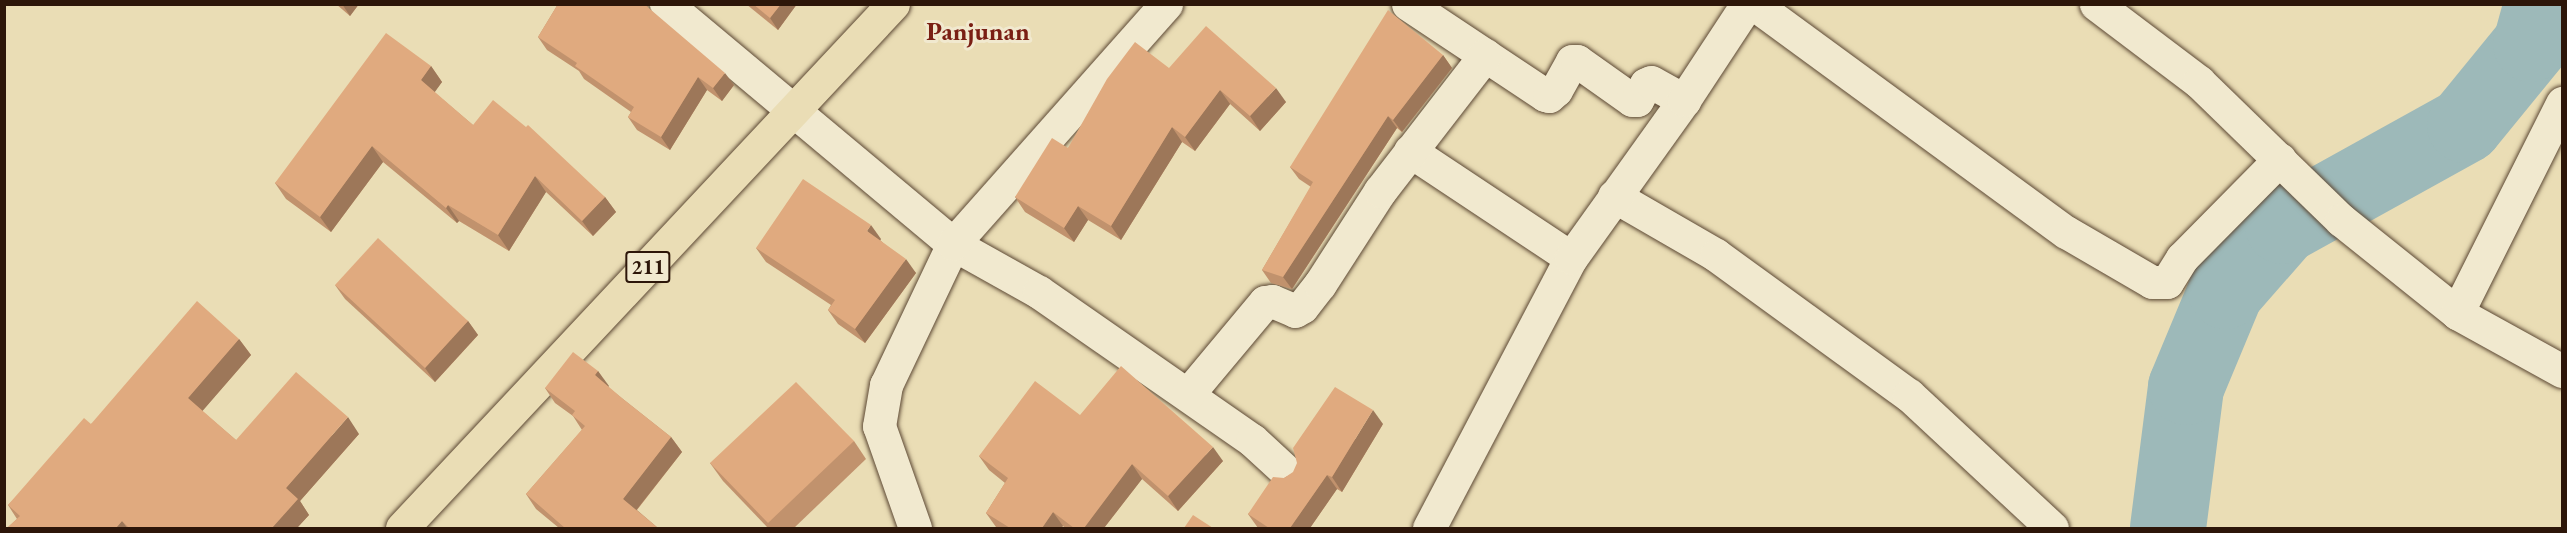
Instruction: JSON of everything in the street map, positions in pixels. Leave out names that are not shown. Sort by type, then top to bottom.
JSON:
[{"type":"main road","name":"211","points":[[402,528],[893,4]]},
{"type":"street","points":[[666,4],[953,244],[1039,292],[1252,440],[1289,474]]},
{"type":"street","points":[[915,528],[879,426],[886,385],[953,244],[1166,4]]},
{"type":"street","points":[[1408,4],[1545,95],[1549,96],[1556,90],[1572,61],[1577,61],[1632,100],[1637,100],[1646,84],[1651,82],[1684,100]]},
{"type":"street","points":[[1429,528],[1571,258],[1684,100],[1747,4]]},
{"type":"street","points":[[1754,4],[2066,232],[2152,282],[2167,282],[2182,258],[2280,159]]},
{"type":"street","points":[[2096,4],[2199,82],[2306,183],[2341,220],[2457,313],[2562,371]]},
{"type":"street","points":[[1188,394],[1265,302],[1272,301],[1295,311],[1299,310],[1320,284],[1380,191],[1485,55]]},
{"type":"street","points":[[2457,313],[2562,103]]},
{"type":"street","points":[[1410,152],[1571,258]]},
{"type":"street","points":[[1614,196],[1716,255],[1909,395],[2052,528]]},
{"type":"building","points":[[558,4],[644,4],[725,73],[713,88],[698,77],[661,137],[628,117],[634,107],[575,66],[577,63],[538,37]]},
{"type":"building","points":[[753,4],[781,4],[770,18]]},
{"type":"building","points":[[1388,10],[1443,55],[1393,120],[1388,116],[1283,277],[1262,270],[1313,182],[1290,167]]},
{"type":"building","points":[[1206,26],[1276,88],[1250,116],[1220,90],[1185,137],[1172,127],[1111,226],[1078,206],[1064,228],[1015,197],[1052,138],[1068,148],[1107,79],[1135,42],[1169,68]]},
{"type":"building","points":[[386,33],[431,66],[421,80],[473,125],[493,100],[526,127],[528,125],[605,197],[582,221],[535,176],[498,235],[448,205],[446,208],[372,146],[320,217],[275,183]]},
{"type":"building","points":[[803,179],[871,225],[867,231],[906,259],[855,329],[828,310],[835,300],[756,248]]},
{"type":"building","points":[[378,238],[468,321],[425,368],[335,285]]},
{"type":"building","points":[[197,301],[239,339],[188,398],[236,440],[296,372],[348,417],[286,488],[298,499],[272,528],[129,528],[122,521],[116,528],[7,528],[20,516],[8,505],[84,418],[91,424]]},
{"type":"building","points":[[573,352],[598,371],[595,375],[671,437],[623,499],[658,528],[565,528],[526,494],[585,426],[572,415],[575,411],[545,388]]},
{"type":"building","points":[[1121,366],[1213,447],[1168,496],[1132,464],[1084,528],[1074,528],[1053,512],[1042,528],[1010,528],[986,513],[1008,478],[979,456],[1035,381],[1080,415]]},
{"type":"building","points":[[796,382],[854,441],[768,523],[710,463]]},
{"type":"building","points":[[1335,387],[1373,410],[1332,477],[1327,475],[1290,528],[1269,528],[1248,514],[1273,477],[1284,478],[1293,472],[1297,463],[1293,448]]},
{"type":"building","points":[[1193,515],[1213,528],[1184,528]]},
{"type":"waterway","points":[[2168,528],[2186,387],[2226,291],[2283,226],[2465,125],[2531,44],[2542,4]]},
{"type":"district","name":"Panjunan","points":[[978,32]]}]
